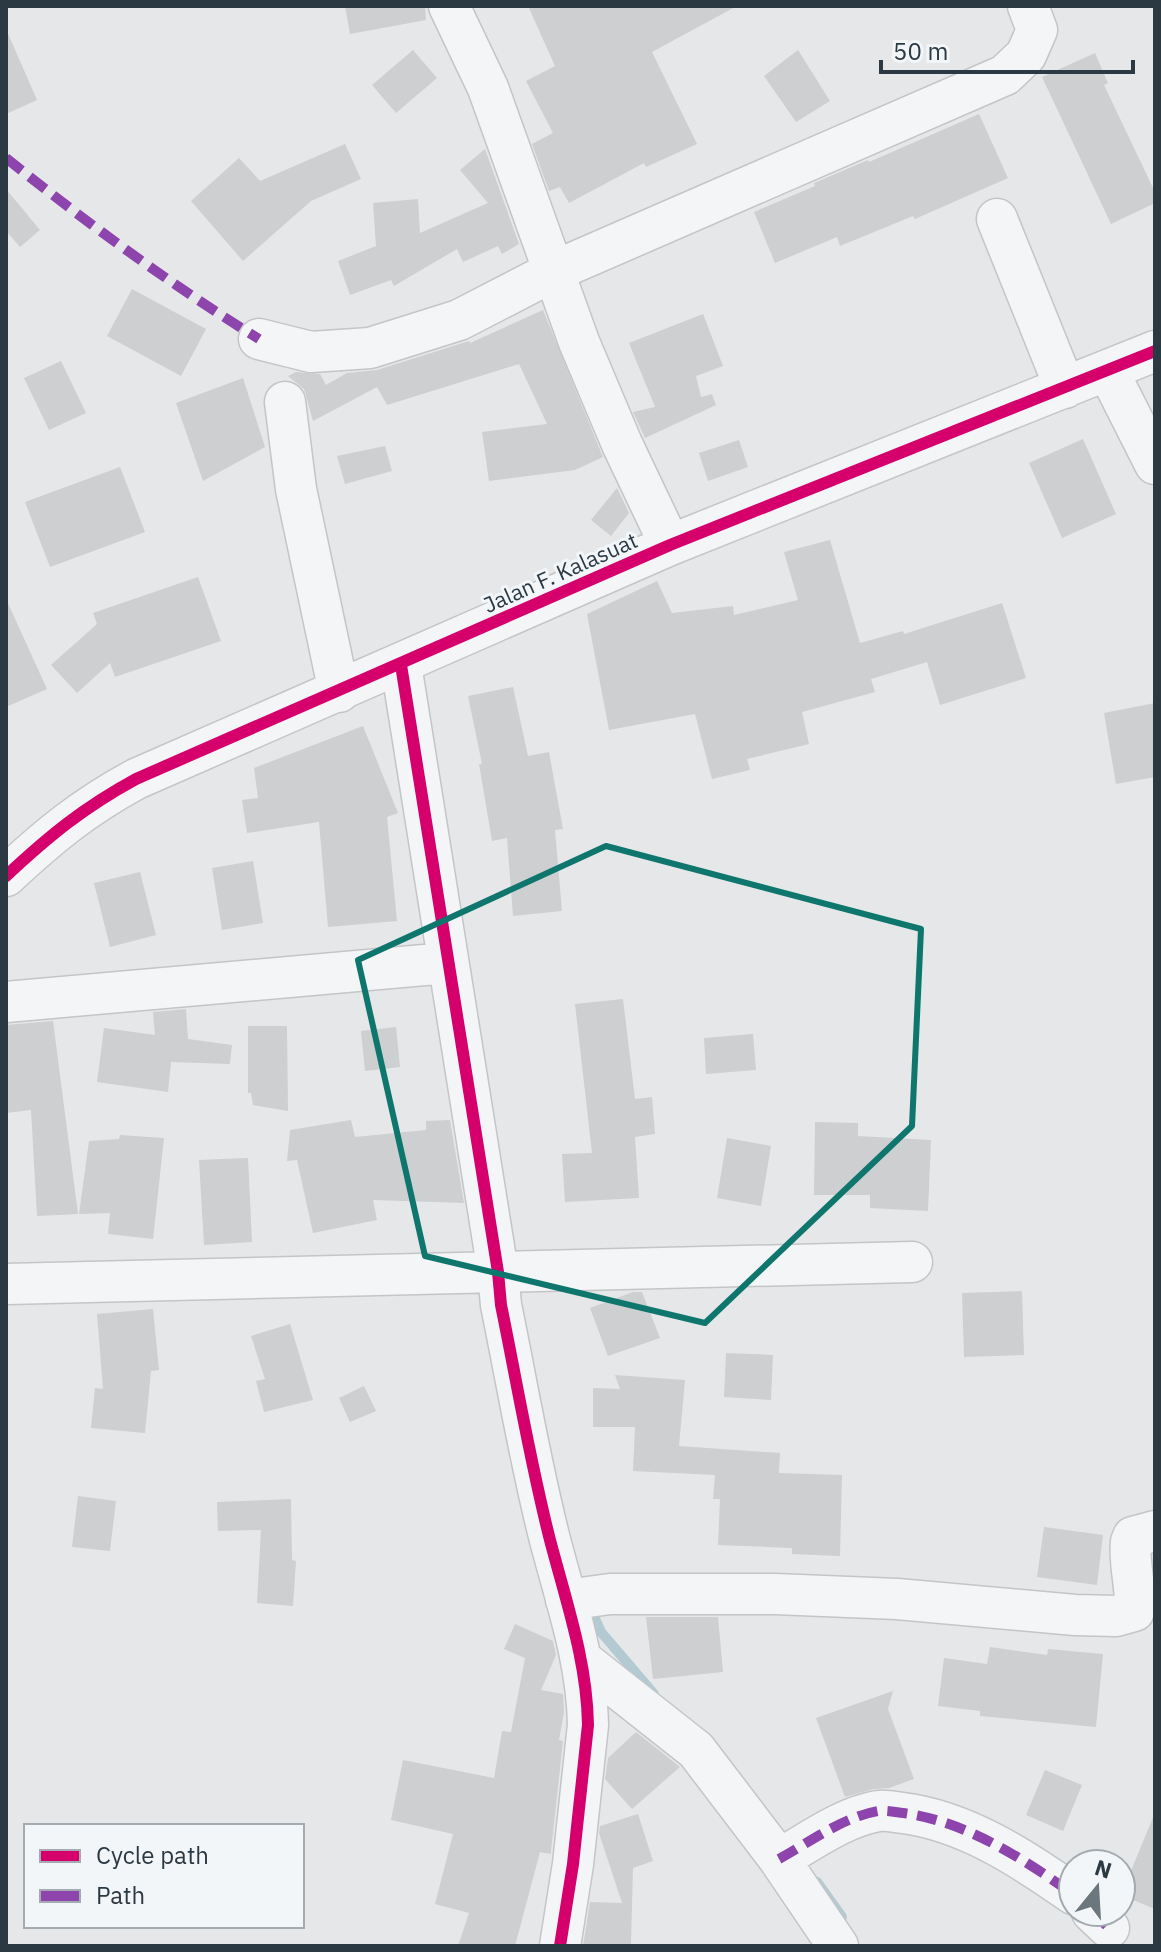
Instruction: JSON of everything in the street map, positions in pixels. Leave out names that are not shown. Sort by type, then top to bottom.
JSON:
[{"type":"street","points":[[449,6],[488,88],[552,272],[622,444],[670,545]]},
{"type":"street","points":[[259,339],[311,352],[370,348],[459,320],[552,272],[1005,75],[1026,55],[1037,30],[1028,6]]},
{"type":"street","points":[[997,219],[1065,388]]},
{"type":"street","name":"Jalan F. Kalasuat","points":[[6,876],[56,830],[95,802],[136,779],[670,545],[1155,351]]},
{"type":"street","points":[[1108,371],[1155,464]]},
{"type":"street","points":[[285,402],[296,489],[339,692]]},
{"type":"street","points":[[401,665],[501,1305],[530,1449],[585,1597],[582,1660],[588,1725],[573,1864],[560,1946]]},
{"type":"street","points":[[6,1002],[447,963]]},
{"type":"street","points":[[6,1284],[912,1262]]},
{"type":"street","points":[[585,1597],[747,1594],[897,1599],[1116,1616],[1134,1611],[1136,1607],[1131,1579],[1133,1537],[1155,1531]]},
{"type":"street","points":[[582,1660],[696,1750],[804,1845],[838,1946]]},
{"type":"street","points":[[804,1845],[848,1820],[881,1810],[916,1815],[957,1826],[996,1845],[1057,1884]]},
{"type":"highlighted area","points":[[606,846],[921,929],[912,1126],[705,1323],[425,1256],[358,960]]},
{"type":"building","points":[[345,6],[425,6],[426,20],[350,34]]},
{"type":"building","points":[[528,6],[737,6],[652,52],[697,144],[646,167],[644,163],[569,203],[560,187],[549,191],[532,144],[553,133],[526,81],[555,66]]},
{"type":"building","points":[[6,29],[37,100],[6,114]]},
{"type":"building","points":[[413,50],[437,78],[396,113],[372,85]]},
{"type":"building","points":[[798,50],[830,101],[796,122],[764,76]]},
{"type":"building","points":[[1095,53],[1108,83],[1104,85],[1155,192],[1155,203],[1111,224],[1042,77]]},
{"type":"building","points":[[979,114],[1008,178],[915,219],[913,216],[840,246],[837,237],[775,263],[754,212],[815,186],[814,183]]},
{"type":"building","points":[[345,144],[361,179],[311,201],[243,261],[191,201],[239,158],[260,181]]},
{"type":"building","points":[[485,149],[519,244],[502,254],[498,246],[463,262],[457,249],[394,286],[391,280],[350,295],[338,261],[376,246],[373,203],[418,199],[420,233],[488,203],[460,170]]},
{"type":"building","points":[[6,189],[40,230],[20,247],[6,231]]},
{"type":"building","points":[[132,289],[206,329],[181,376],[107,336]]},
{"type":"building","points":[[543,310],[603,457],[575,470],[489,481],[482,432],[547,424],[519,364],[387,405],[377,387],[313,421],[304,389],[288,376],[296,372],[320,374],[326,385],[347,373],[377,370],[470,343]]},
{"type":"building","points":[[703,314],[723,366],[696,376],[701,397],[712,394],[716,405],[645,438],[633,412],[655,407],[629,343]]},
{"type":"building","points":[[61,361],[86,413],[49,430],[24,378]]},
{"type":"building","points":[[243,378],[265,447],[203,481],[176,403]]},
{"type":"building","points":[[1083,439],[1116,514],[1062,538],[1029,463]]},
{"type":"building","points":[[739,440],[748,467],[708,481],[699,453]]},
{"type":"building","points":[[385,446],[392,471],[345,484],[337,456]]},
{"type":"building","points":[[120,467],[145,532],[50,567],[25,502]]},
{"type":"building","points":[[617,488],[629,513],[611,536],[591,520]]},
{"type":"building","points":[[830,540],[860,643],[903,631],[904,634],[1002,603],[1026,678],[940,705],[927,662],[871,679],[875,692],[802,712],[809,744],[747,759],[750,770],[712,779],[695,714],[609,730],[587,614],[657,581],[672,613],[733,606],[734,615],[798,600],[784,552]]},
{"type":"building","points":[[198,577],[221,641],[115,677],[110,663],[77,693],[51,665],[97,624],[93,613]]},
{"type":"building","points":[[6,599],[47,689],[6,707]]},
{"type":"building","points":[[513,687],[528,756],[549,752],[563,829],[555,830],[562,911],[513,916],[507,838],[492,841],[479,764],[482,764],[468,696]]},
{"type":"building","points":[[1155,703],[1155,777],[1116,784],[1104,713]]},
{"type":"building","points":[[363,726],[398,813],[387,817],[397,921],[328,927],[319,822],[247,833],[242,800],[258,798],[254,768]]},
{"type":"building","points":[[253,861],[263,923],[222,930],[212,868]]},
{"type":"building","points":[[140,872],[156,935],[110,947],[94,883]]},
{"type":"building","points":[[623,999],[635,1099],[652,1097],[655,1134],[635,1137],[639,1198],[565,1202],[562,1154],[592,1153],[575,1004]]},
{"type":"building","points":[[186,1009],[188,1039],[232,1045],[230,1064],[171,1062],[168,1092],[97,1082],[104,1028],[155,1035],[153,1012]]},
{"type":"building","points":[[53,1021],[78,1214],[37,1216],[31,1110],[6,1113],[6,1025]]},
{"type":"building","points":[[248,1026],[287,1026],[288,1111],[253,1105],[251,1093],[248,1093]]},
{"type":"building","points":[[396,1027],[400,1067],[365,1071],[361,1031]]},
{"type":"building","points":[[753,1034],[756,1070],[706,1074],[704,1038]]},
{"type":"building","points":[[351,1120],[355,1137],[426,1130],[426,1121],[450,1120],[464,1203],[373,1200],[377,1220],[313,1233],[297,1160],[287,1161],[290,1130]]},
{"type":"building","points":[[815,1122],[858,1123],[858,1136],[931,1140],[928,1211],[870,1208],[870,1195],[814,1195]]},
{"type":"building","points":[[120,1135],[164,1138],[153,1239],[108,1234],[110,1213],[79,1214],[89,1141],[119,1139]]},
{"type":"building","points":[[727,1138],[771,1146],[761,1206],[717,1198]]},
{"type":"building","points":[[248,1158],[252,1242],[204,1245],[199,1160]]},
{"type":"building","points":[[1022,1291],[1024,1355],[964,1357],[962,1293]]},
{"type":"building","points":[[633,1292],[642,1292],[660,1338],[608,1356],[590,1308]]},
{"type":"building","points":[[153,1309],[159,1370],[151,1371],[145,1433],[91,1428],[95,1388],[103,1389],[97,1314]]},
{"type":"building","points":[[290,1324],[313,1400],[264,1412],[256,1381],[265,1379],[251,1336]]},
{"type":"building","points":[[726,1353],[773,1355],[771,1400],[724,1397]]},
{"type":"building","points":[[615,1375],[685,1380],[679,1446],[780,1453],[779,1473],[842,1475],[840,1556],[792,1554],[792,1548],[718,1545],[720,1499],[713,1499],[715,1475],[633,1471],[635,1427],[593,1427],[593,1388],[620,1389]]},
{"type":"building","points":[[364,1386],[376,1411],[350,1422],[339,1398]]},
{"type":"building","points":[[78,1496],[116,1501],[110,1551],[72,1547]]},
{"type":"building","points":[[291,1499],[292,1560],[296,1561],[293,1606],[257,1603],[261,1530],[218,1531],[217,1502]]},
{"type":"building","points":[[1044,1527],[1103,1535],[1097,1585],[1037,1577]]},
{"type":"building","points":[[646,1617],[718,1617],[723,1672],[653,1679]]},
{"type":"building","points":[[515,1624],[553,1641],[556,1655],[541,1690],[563,1694],[564,1712],[559,1740],[563,1741],[551,1854],[540,1852],[515,1946],[458,1946],[469,1913],[435,1904],[453,1834],[391,1820],[403,1760],[494,1778],[502,1731],[511,1732],[525,1658],[504,1649]]},
{"type":"building","points":[[990,1647],[1047,1655],[1048,1649],[1103,1654],[1096,1727],[980,1716],[980,1711],[938,1706],[944,1658],[987,1664]]},
{"type":"building","points":[[893,1691],[888,1709],[914,1779],[845,1797],[816,1718]]},
{"type":"building","points":[[636,1732],[680,1767],[632,1809],[605,1779],[608,1758]]},
{"type":"building","points":[[1045,1770],[1082,1785],[1063,1831],[1026,1815]]},
{"type":"building","points":[[638,1814],[653,1861],[633,1868],[631,1944],[583,1946],[590,1902],[622,1903],[599,1833],[600,1826]]},
{"type":"building","points":[[1155,1815],[1155,1909],[1137,1902],[1137,1856]]},
{"type":"waterway","points":[[589,1605],[601,1632],[654,1694]]},
{"type":"waterway","points":[[817,1882],[842,1917]]},
{"type":"marked path","points":[[6,158],[130,252],[259,339]]},
{"type":"marked path","points":[[779,1859],[852,1819],[878,1811],[890,1811],[926,1817],[971,1833],[1057,1883]]},
{"type":"cycle path","points":[[6,876],[68,823],[136,779],[670,545],[1155,351]]},
{"type":"cycle path","points":[[401,665],[501,1305],[536,1481],[575,1631],[587,1701],[588,1725],[573,1864],[560,1946]]}]
